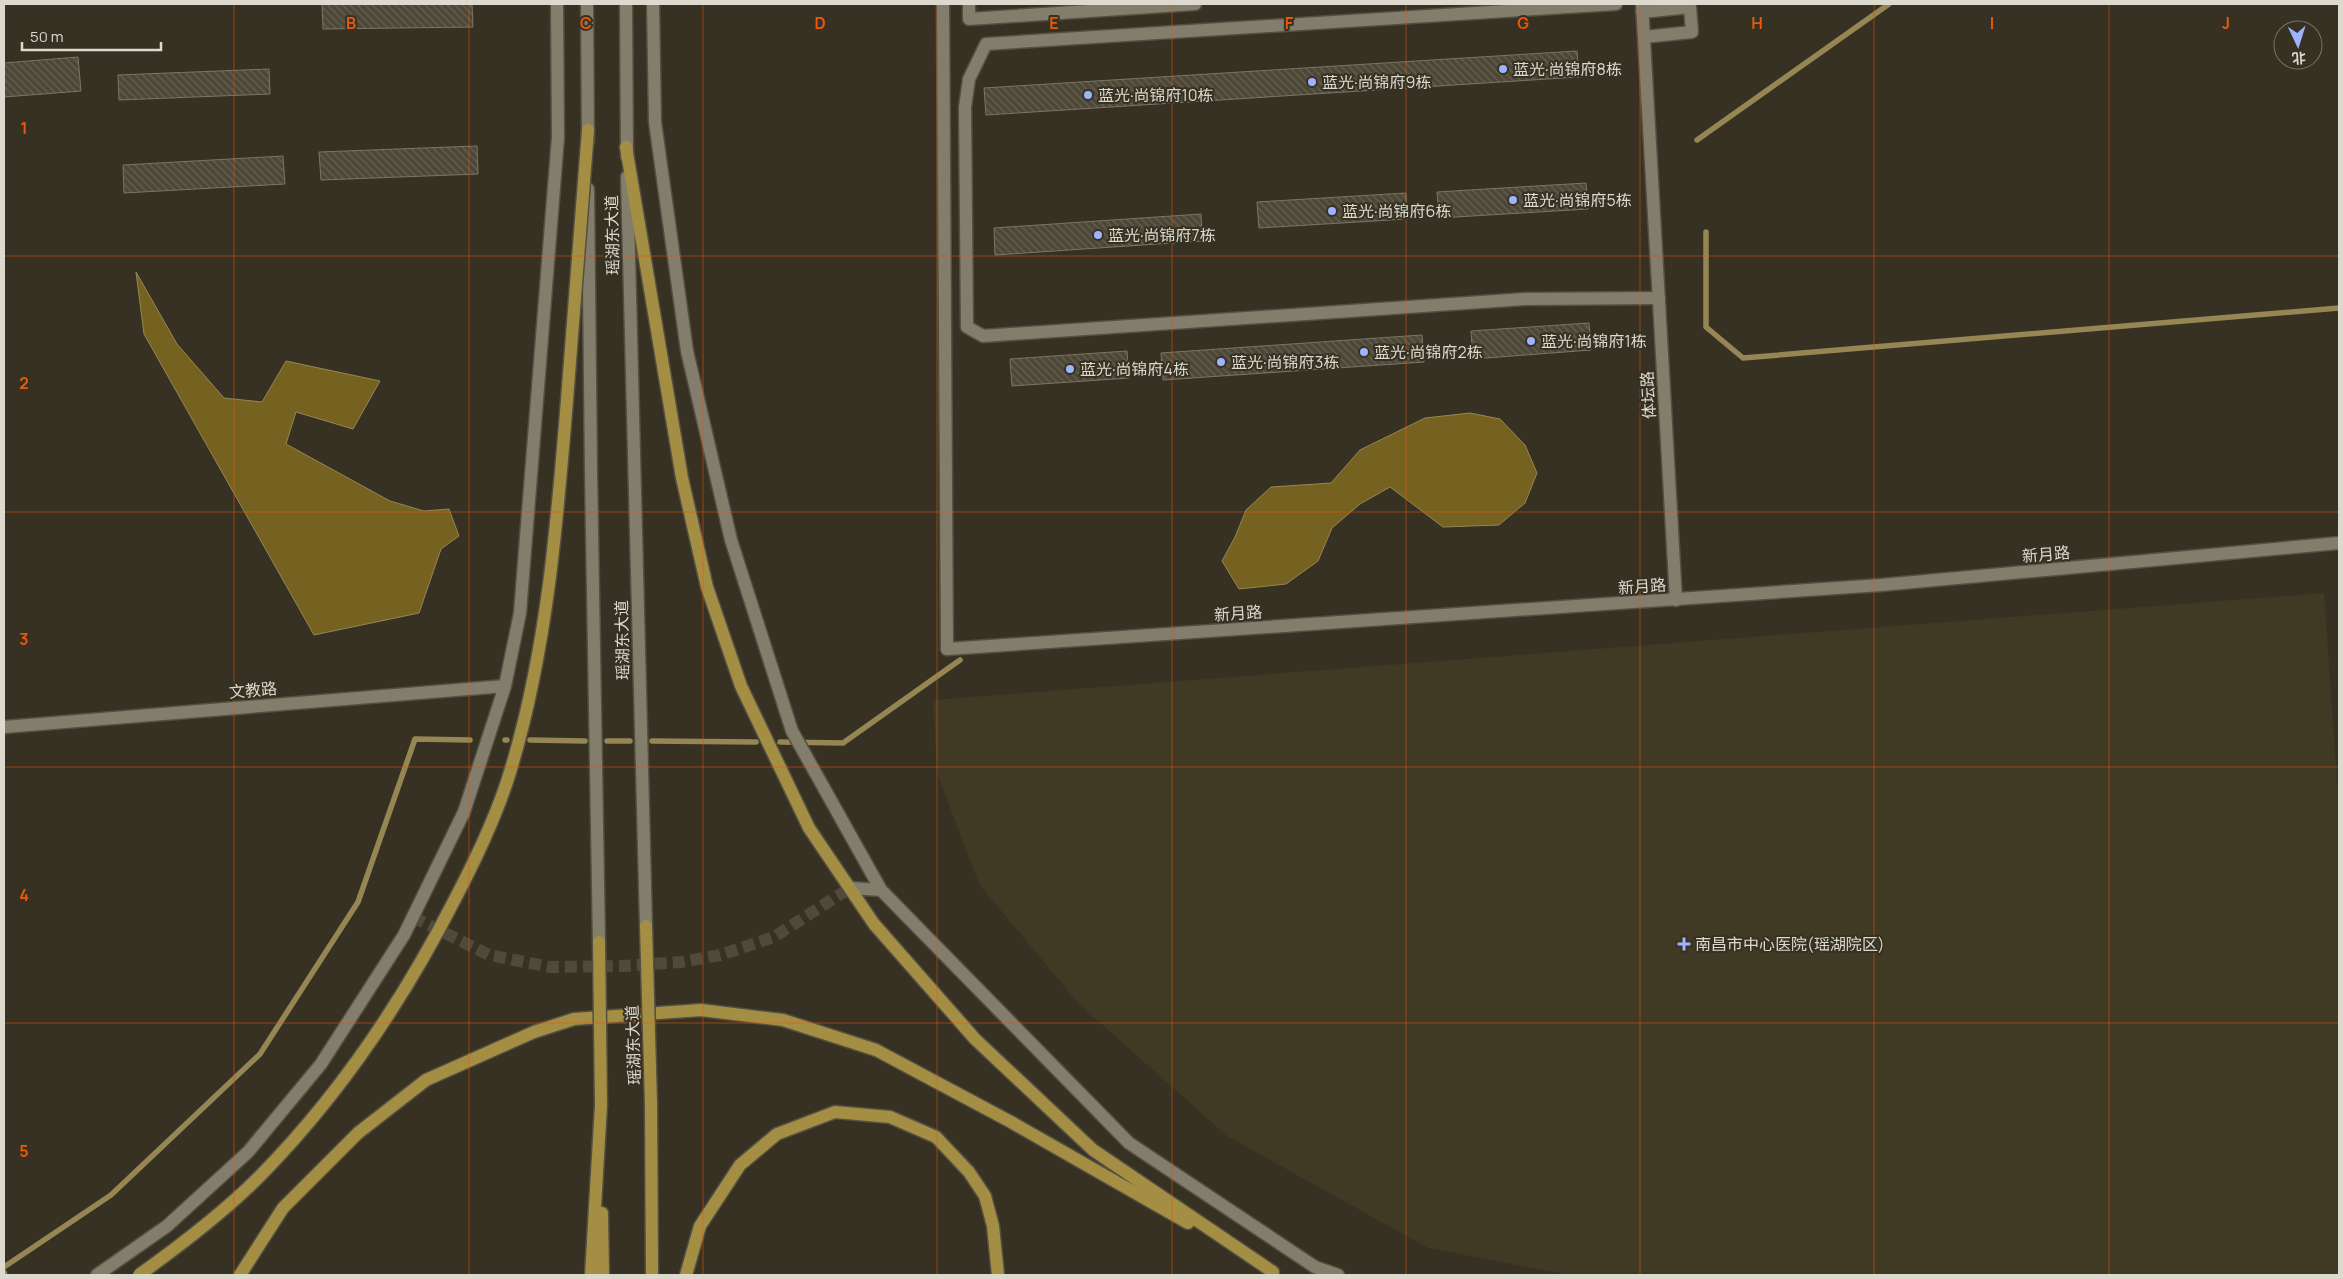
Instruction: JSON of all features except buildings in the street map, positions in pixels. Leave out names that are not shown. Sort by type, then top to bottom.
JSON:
[{"type":"main road","points":[[139,1275],[187,1240],[257,1179],[314,1117],[343,1080],[384,1024],[431,946],[474,861],[511,771],[530,696],[546,613],[559,506],[588,130]]},
{"type":"main road","points":[[626,146],[682,478],[707,587],[741,686],[810,828],[874,924],[975,1039],[1093,1150],[1277,1273]]},
{"type":"main road","name":"瑶湖东大道","points":[[646,926],[651,1104],[652,1275]]},
{"type":"main road","name":"瑶湖东大道","points":[[599,942],[602,1275]]},
{"type":"main road","points":[[240,1275],[282,1208],[358,1133],[426,1080],[534,1032],[574,1019],[701,1010],[783,1020],[876,1050],[1011,1122],[1277,1273]]},
{"type":"main road","points":[[591,1275],[601,1105]]},
{"type":"main road","points":[[686,1275],[700,1226],[740,1165],[778,1134],[835,1112],[890,1117],[936,1137],[969,1172],[985,1196],[994,1226],[998,1275]]},
{"type":"street","points":[[97,1275],[167,1226],[248,1152],[321,1064],[404,935],[464,812],[505,686],[520,613],[558,137],[557,4]]},
{"type":"street","name":"瑶湖东大道","points":[[587,4],[591,483],[599,942]]},
{"type":"street","name":"瑶湖东大道","points":[[626,4],[626,146],[646,926]]},
{"type":"street","points":[[653,4],[655,122],[686,351],[731,540],[792,731],[881,890],[1129,1143],[1315,1267],[1338,1275]]},
{"type":"street","name":"新月路","points":[[943,4],[947,649],[1881,585],[2339,542]]},
{"type":"street","points":[[969,4],[970,20],[1195,4]]},
{"type":"street","points":[[1616,4],[986,44],[969,79],[965,108],[967,327],[983,336],[1525,299],[1659,298]]},
{"type":"street","points":[[1642,8],[1690,7],[1692,32],[1644,36]]},
{"type":"street","name":"体坛路","points":[[1642,8],[1676,600]]},
{"type":"street","name":"文教路","points":[[4,727],[505,686]]},
{"type":"street","points":[[850,888],[881,890]]},
{"type":"shaded area","points":[[136,272],[177,344],[224,398],[262,402],[286,361],[380,381],[353,429],[296,412],[286,444],[390,501],[424,511],[449,509],[459,536],[441,549],[419,613],[314,635],[144,334]]},
{"type":"shaded area","points":[[1470,413],[1500,419],[1525,445],[1537,473],[1525,503],[1499,525],[1443,527],[1390,487],[1360,504],[1332,528],[1318,561],[1286,584],[1239,589],[1222,561],[1235,537],[1246,510],[1271,487],[1331,483],[1360,450],[1425,418]]},
{"type":"shaded area","name":"南昌市中心医院(瑶湖院区)","points":[[2324,593],[2339,809],[2339,1275],[1570,1275],[1428,1248],[1227,1136],[1079,1004],[979,884],[937,773],[933,700]]},
{"type":"waterway","points":[[1697,140],[1889,4]]},
{"type":"waterway","points":[[1706,232],[1706,327],[1743,358],[2339,308]]},
{"type":"waterway","points":[[780,742],[843,743],[960,660]]},
{"type":"waterway","points":[[4,1267],[111,1195],[260,1054],[358,902],[415,739],[470,740]]},
{"type":"waterway","points":[[530,740],[585,741]]},
{"type":"waterway","points":[[607,741],[630,741]]},
{"type":"waterway","points":[[652,741],[756,742]]},
{"type":"tunnel","points":[[413,917],[489,955],[550,967],[623,966],[681,962],[720,955],[774,937],[850,888]]},
{"type":"place","name":"蓝光·尚锦府8栋","points":[[1503,69]]},
{"type":"place","name":"蓝光·尚锦府9栋","points":[[1312,82]]},
{"type":"place","name":"蓝光·尚锦府10栋","points":[[1088,95]]},
{"type":"place","name":"蓝光·尚锦府5栋","points":[[1513,200]]},
{"type":"place","name":"蓝光·尚锦府6栋","points":[[1332,211]]},
{"type":"place","name":"蓝光·尚锦府7栋","points":[[1098,235]]},
{"type":"place","name":"蓝光·尚锦府1栋","points":[[1531,341]]},
{"type":"place","name":"蓝光·尚锦府2栋","points":[[1364,352]]},
{"type":"place","name":"蓝光·尚锦府3栋","points":[[1221,362]]},
{"type":"place","name":"蓝光·尚锦府4栋","points":[[1070,369]]},
{"type":"place","name":"南昌市中心医院(瑶湖院区)","points":[[1684,944]]}]
